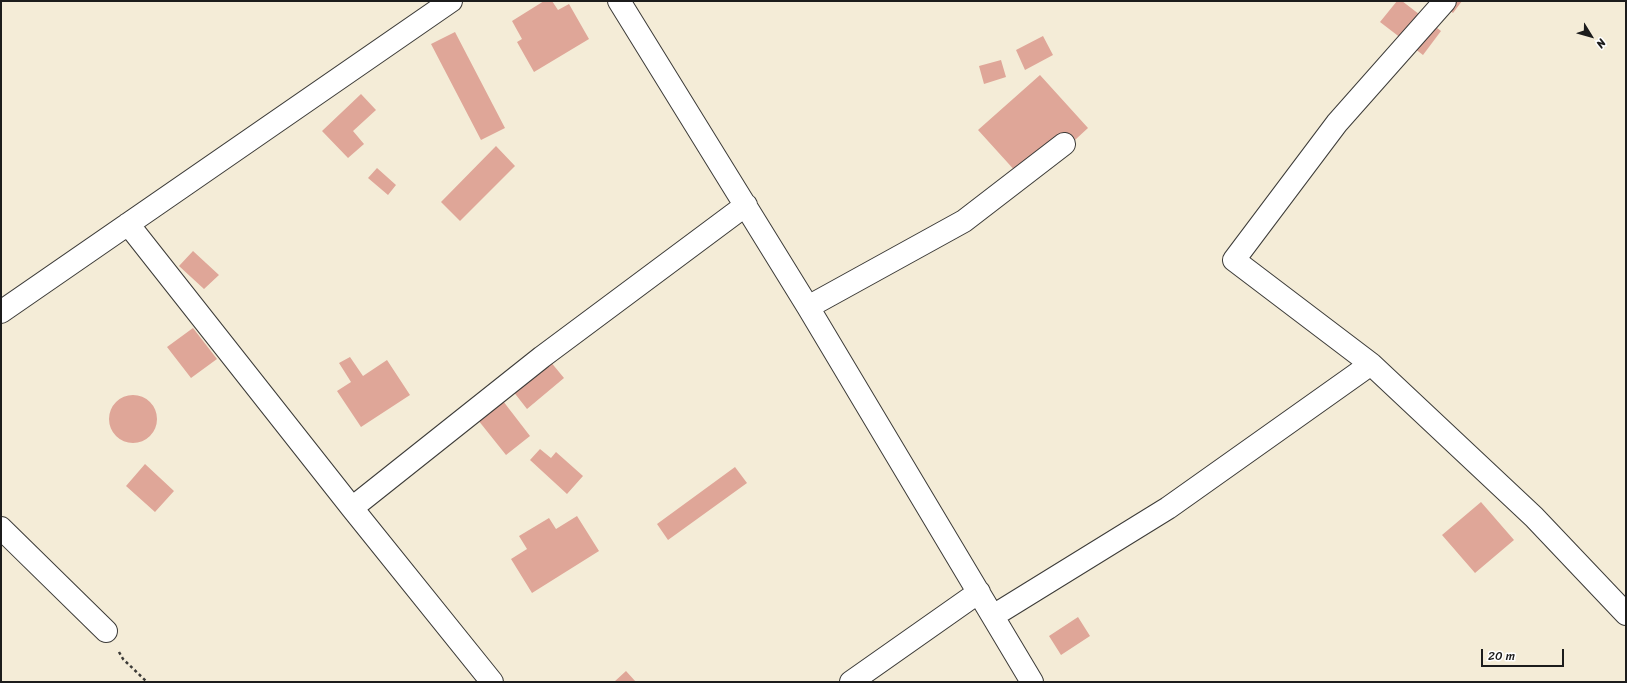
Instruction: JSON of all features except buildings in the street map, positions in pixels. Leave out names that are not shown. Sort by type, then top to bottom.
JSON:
[{"type":"street","points":[[1,312],[450,1]]},
{"type":"street","points":[[620,1],[808,307],[1032,682]]},
{"type":"street","points":[[1445,1],[1337,123],[1234,260],[1371,364],[1534,517],[1626,614]]},
{"type":"street","points":[[808,307],[964,221],[1064,144]]},
{"type":"street","points":[[352,508],[542,358],[746,205]]},
{"type":"street","points":[[128,224],[352,508],[492,682]]},
{"type":"street","points":[[993,616],[1168,508],[1371,364]]},
{"type":"street","points":[[1,528],[106,631]]},
{"type":"street","points":[[851,682],[979,592]]},
{"type":"path","points":[[106,631],[123,659],[146,682]]}]
